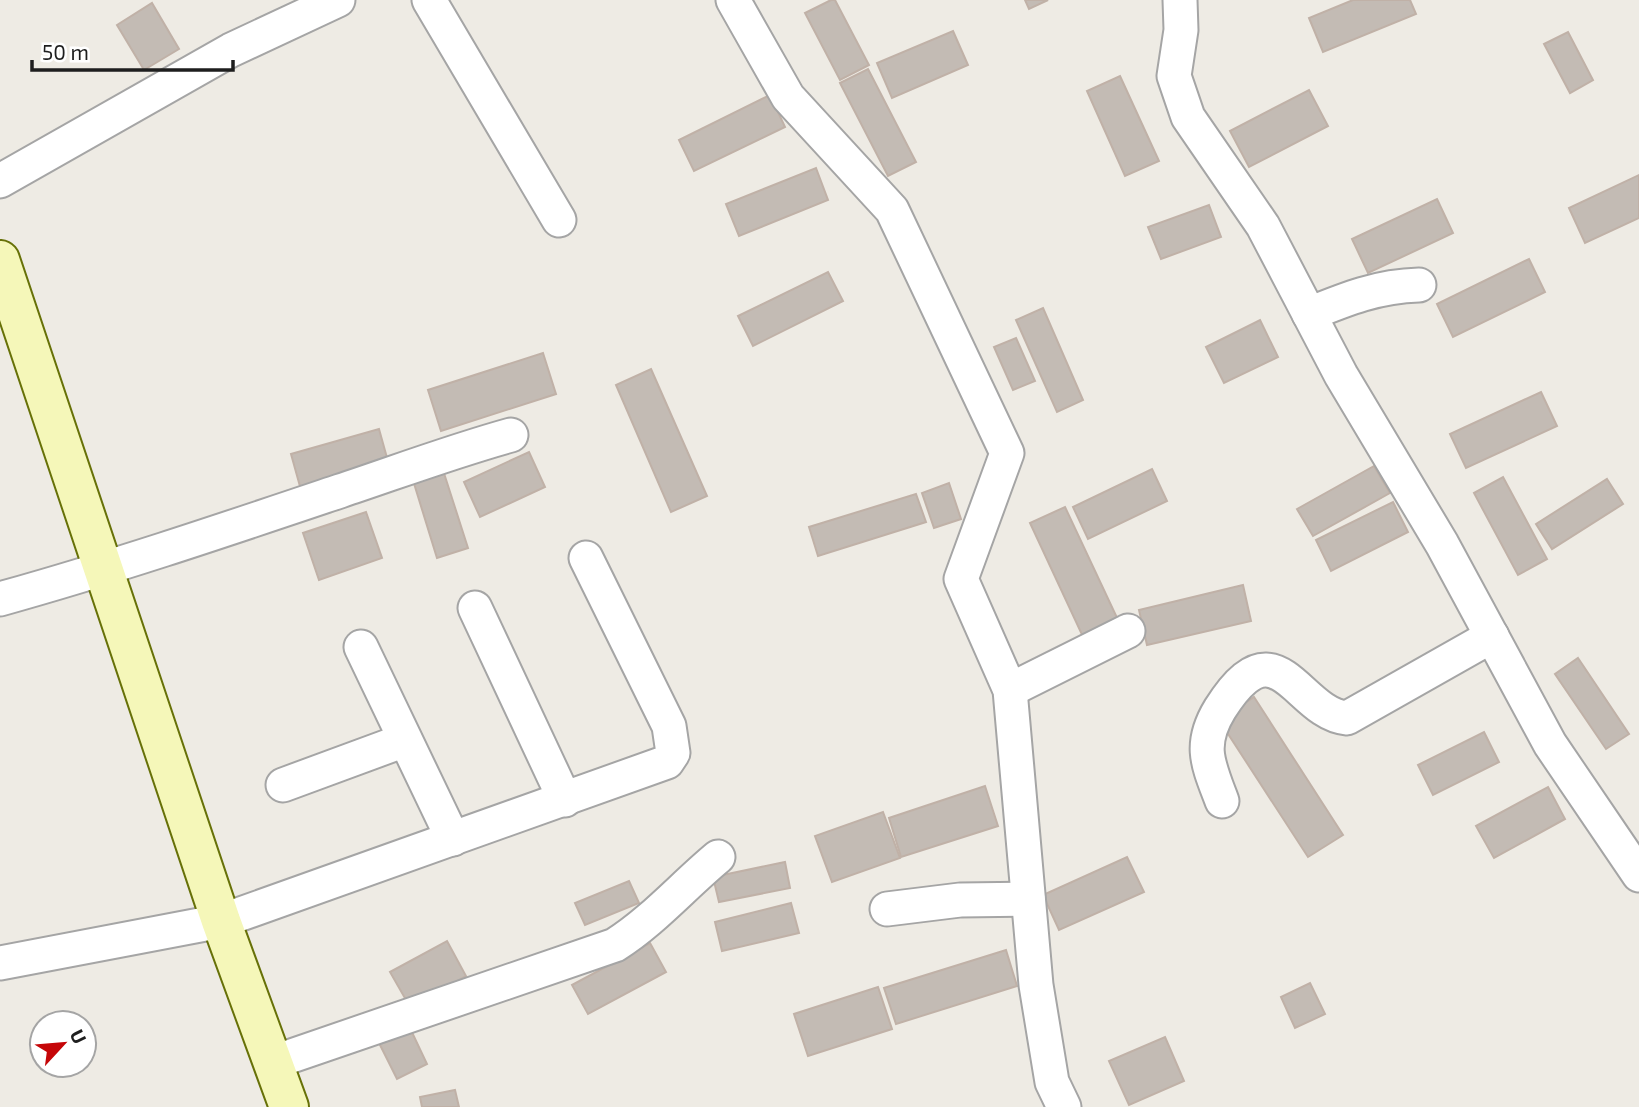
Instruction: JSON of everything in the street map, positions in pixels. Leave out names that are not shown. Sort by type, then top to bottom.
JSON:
[{"type":"street","points":[[0,181],[231,50],[338,0]]},
{"type":"street","points":[[429,0],[559,220]]},
{"type":"street","points":[[733,0],[788,97],[892,210],[1007,453],[961,579],[1010,690],[1036,985],[1052,1082],[1064,1107]]},
{"type":"street","points":[[1180,0],[1181,30],[1174,76],[1188,117],[1210,153],[1240,189],[1263,226],[1341,375],[1442,544],[1550,744],[1639,874]]},
{"type":"street","points":[[0,260],[221,921],[289,1107]]},
{"type":"street","points":[[1309,314],[1366,291],[1390,286],[1419,285]]},
{"type":"street","points":[[0,599],[102,571],[344,490],[439,455],[511,435]]},
{"type":"street","points":[[0,963],[221,921],[657,768],[667,762],[673,753],[669,726],[586,558]]},
{"type":"street","points":[[475,608],[565,800]]},
{"type":"street","points":[[1010,690],[1128,631]]},
{"type":"street","points":[[1222,801],[1206,759],[1210,725],[1237,686],[1254,674],[1273,671],[1284,675],[1327,713],[1347,718],[1492,636]]},
{"type":"street","points":[[361,647],[453,839]]},
{"type":"street","points":[[283,785],[405,740]]},
{"type":"street","points":[[274,1062],[615,945],[647,922],[681,888],[718,857]]},
{"type":"street","points":[[887,909],[960,900],[1028,899]]},
{"type":"building","points":[[835,0],[869,65],[840,80],[805,13]]},
{"type":"building","points":[[1025,0],[1048,0],[1029,9]]},
{"type":"building","points":[[1353,0],[1410,0],[1416,14],[1323,52],[1309,18]]},
{"type":"building","points":[[152,3],[179,49],[144,70],[117,25]]},
{"type":"building","points":[[953,31],[968,65],[892,98],[877,63]]},
{"type":"building","points":[[1568,32],[1593,80],[1570,93],[1544,44]]},
{"type":"building","points":[[868,69],[916,162],[888,176],[840,83]]},
{"type":"building","points":[[1120,76],[1159,161],[1125,176],[1087,91]]},
{"type":"building","points":[[1309,90],[1328,126],[1249,167],[1230,131]]},
{"type":"building","points":[[770,95],[785,127],[694,171],[679,140]]},
{"type":"building","points":[[816,168],[828,200],[739,236],[726,204]]},
{"type":"building","points":[[1639,175],[1639,218],[1585,243],[1569,208]]},
{"type":"building","points":[[1437,199],[1453,233],[1368,273],[1352,239]]},
{"type":"building","points":[[1209,205],[1221,237],[1161,259],[1148,227]]},
{"type":"building","points":[[1529,259],[1545,292],[1453,337],[1437,304]]},
{"type":"building","points":[[828,272],[843,301],[753,346],[738,316]]},
{"type":"building","points":[[1043,308],[1083,400],[1057,412],[1016,320]]},
{"type":"building","points":[[1260,320],[1278,357],[1224,383],[1206,347]]},
{"type":"building","points":[[1016,338],[1035,381],[1013,390],[994,347]]},
{"type":"building","points":[[543,353],[556,394],[441,431],[428,390]]},
{"type":"building","points":[[651,369],[707,496],[671,512],[616,385]]},
{"type":"building","points":[[1541,392],[1557,426],[1466,468],[1450,434]]},
{"type":"building","points":[[379,429],[389,465],[301,490],[291,454]]},
{"type":"building","points":[[529,452],[545,487],[480,517],[464,482]]},
{"type":"building","points":[[1374,466],[1390,493],[1313,536],[1297,509]]},
{"type":"building","points":[[442,467],[468,548],[437,558],[412,477]]},
{"type":"building","points":[[1152,469],[1167,501],[1088,539],[1073,507]]},
{"type":"building","points":[[1503,477],[1547,559],[1518,575],[1474,493]]},
{"type":"building","points":[[1607,479],[1623,504],[1552,549],[1536,524]]},
{"type":"building","points":[[949,483],[961,519],[934,528],[922,493]]},
{"type":"building","points":[[916,494],[926,522],[818,556],[809,527]]},
{"type":"building","points":[[1393,502],[1408,532],[1331,571],[1316,540]]},
{"type":"building","points":[[1065,507],[1119,622],[1084,639],[1030,523]]},
{"type":"building","points":[[366,512],[382,558],[319,580],[303,533]]},
{"type":"building","points":[[1243,585],[1251,621],[1147,645],[1139,610]]},
{"type":"building","points":[[1578,658],[1629,734],[1606,749],[1555,674]]},
{"type":"building","points":[[1254,697],[1343,835],[1308,857],[1219,720]]},
{"type":"building","points":[[1484,732],[1499,762],[1433,795],[1418,765]]},
{"type":"building","points":[[985,786],[998,826],[901,857],[889,818]]},
{"type":"building","points":[[1548,787],[1565,819],[1494,858],[1476,826]]},
{"type":"building","points":[[883,812],[900,858],[832,882],[815,836]]},
{"type":"building","points":[[1127,857],[1144,892],[1059,930],[1043,895]]},
{"type":"building","points":[[785,862],[790,888],[719,902],[713,877]]},
{"type":"building","points":[[629,881],[639,903],[585,925],[575,903]]},
{"type":"building","points":[[791,903],[799,933],[722,951],[715,922]]},
{"type":"building","points":[[447,941],[466,976],[410,1007],[390,972]]},
{"type":"building","points":[[650,943],[666,972],[588,1014],[572,985]]},
{"type":"building","points":[[1006,950],[1017,986],[896,1024],[884,988]]},
{"type":"building","points":[[1310,983],[1325,1014],[1295,1028],[1281,997]]},
{"type":"building","points":[[878,987],[892,1029],[808,1056],[794,1014]]},
{"type":"building","points":[[409,1026],[427,1064],[397,1079],[378,1041]]},
{"type":"building","points":[[1165,1037],[1184,1081],[1129,1105],[1109,1061]]},
{"type":"building","points":[[455,1090],[459,1107],[422,1107],[420,1097]]}]
